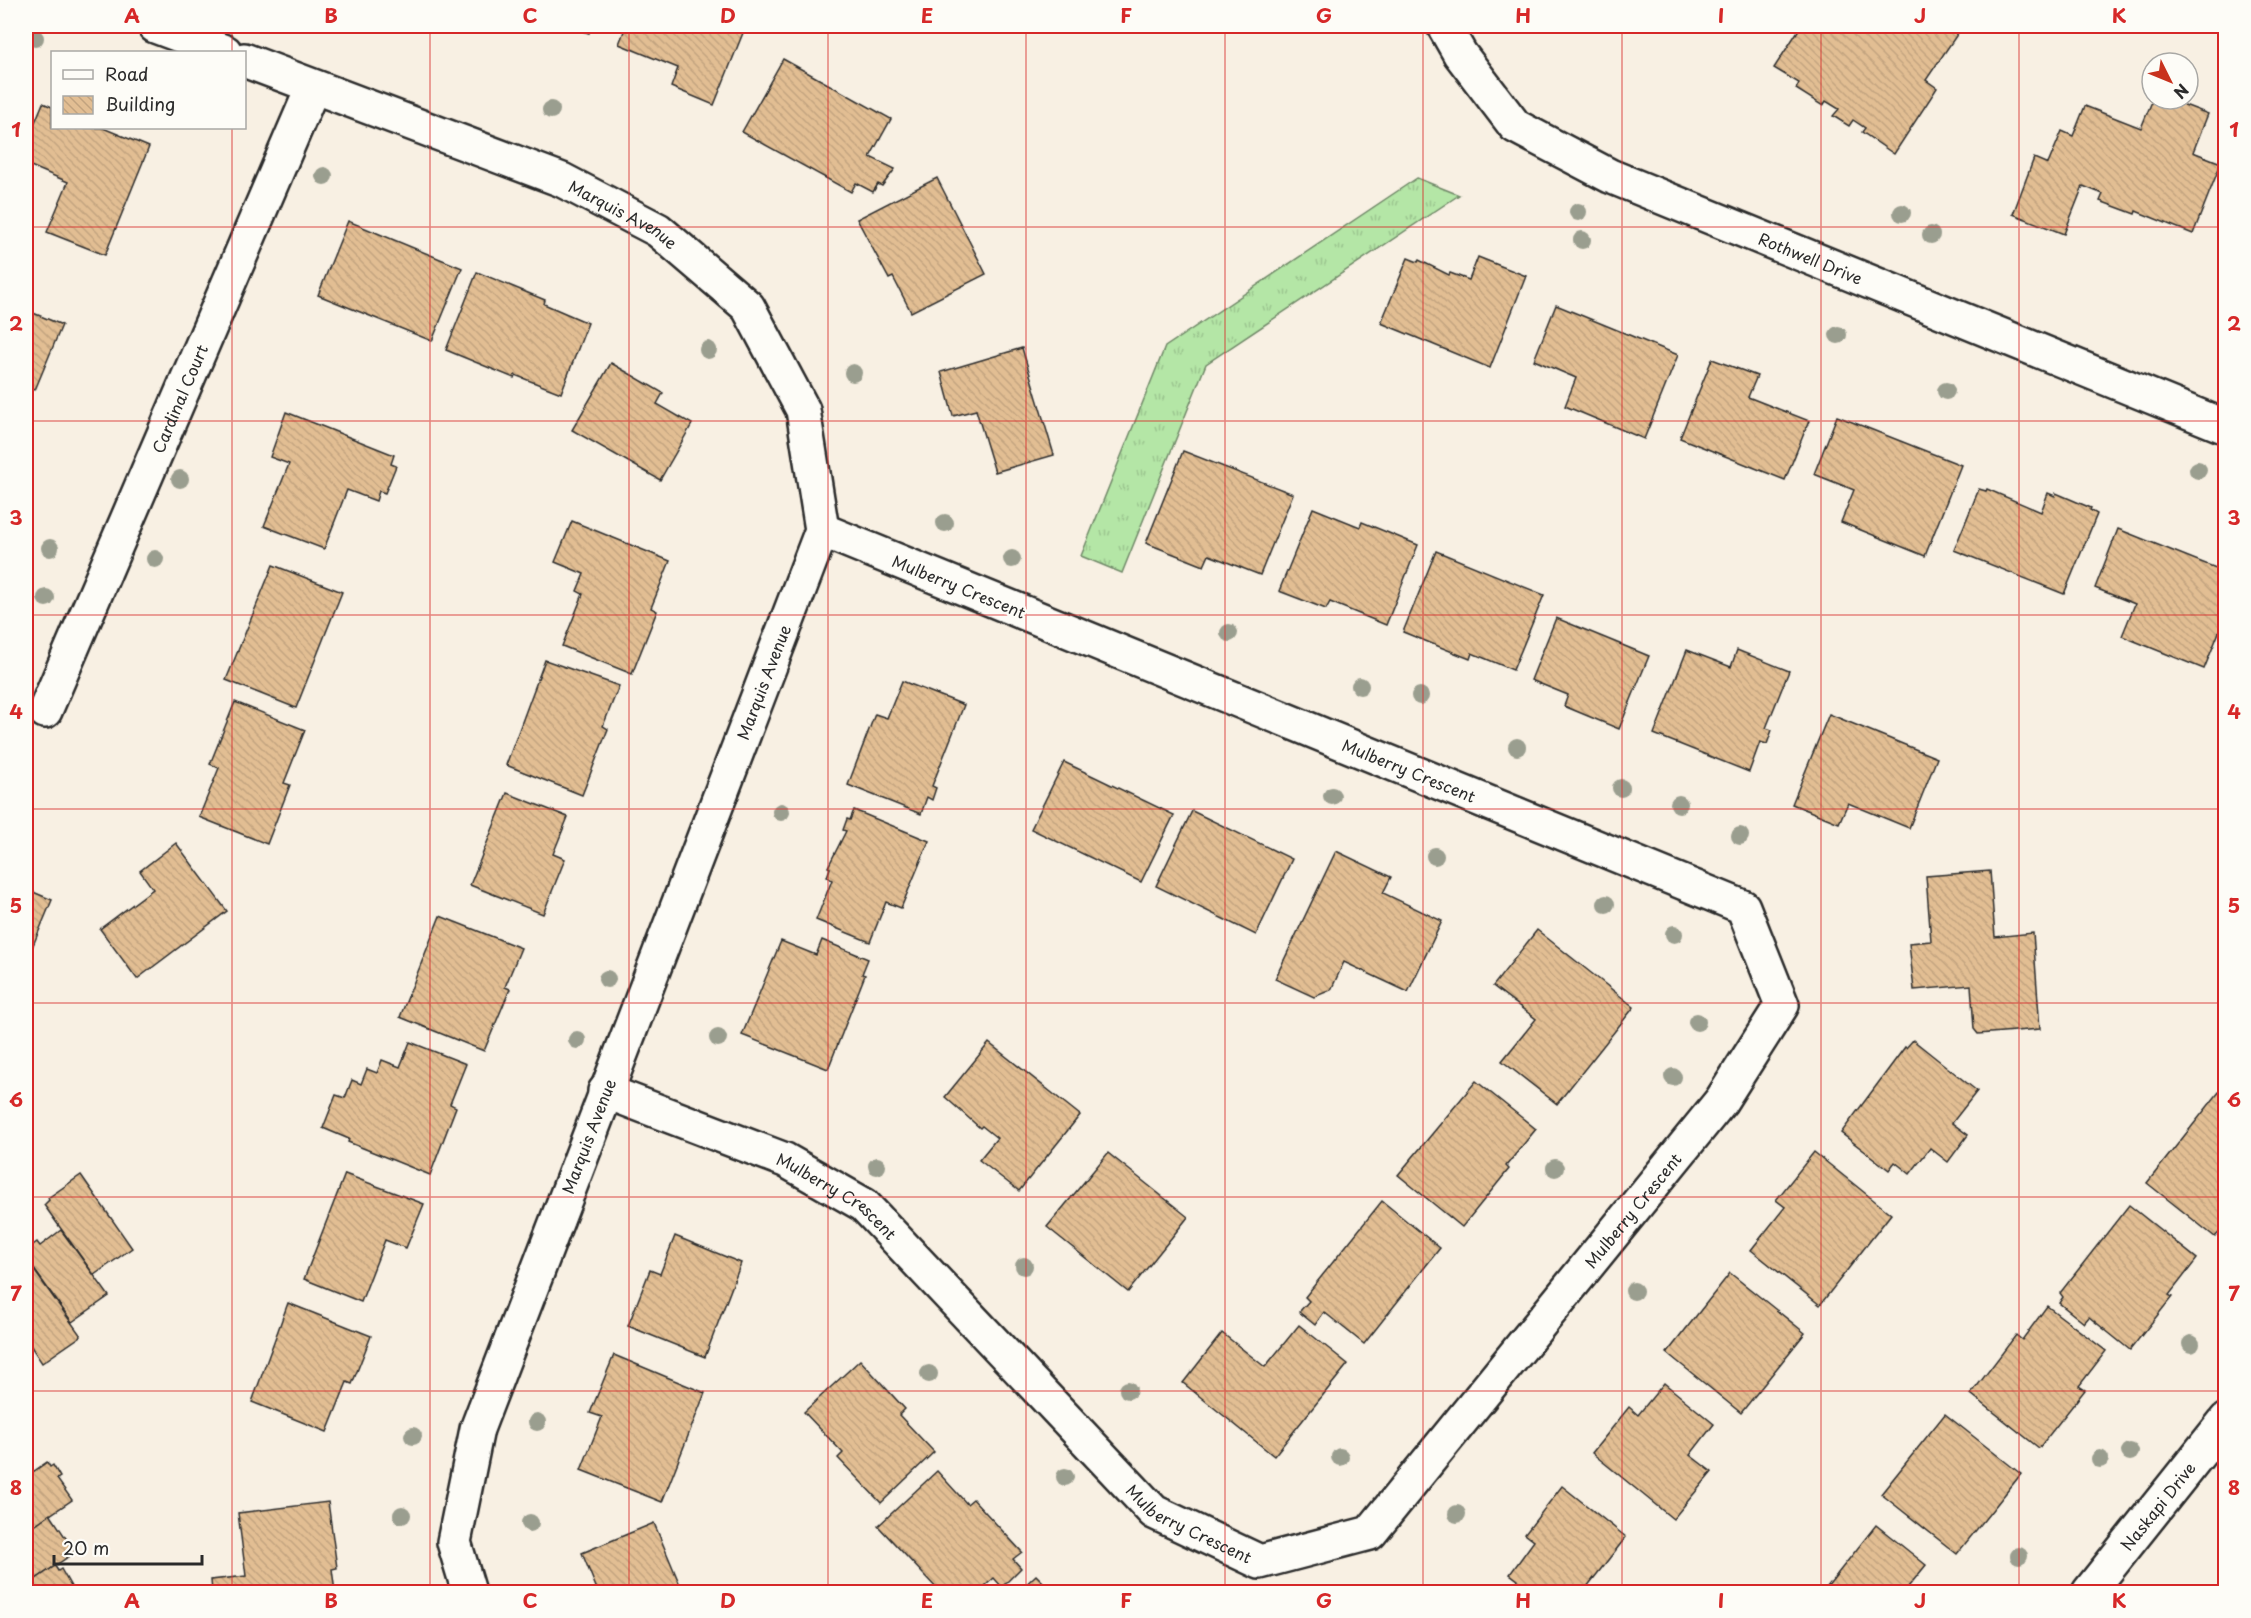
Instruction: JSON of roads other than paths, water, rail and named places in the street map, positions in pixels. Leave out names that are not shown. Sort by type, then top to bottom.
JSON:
[{"type":"street","points":[[155,26],[222,51]]},
{"type":"street","name":"Rothwell Drive","points":[[1443,26],[1460,54],[1515,126],[1610,176],[2226,427]]},
{"type":"street","name":"Marquis Avenue","points":[[246,61],[562,180],[658,230],[748,307],[803,410],[822,530],[477,1429],[454,1542],[469,1593]]},
{"type":"street","name":"Cardinal Court","points":[[45,711],[313,87]]},
{"type":"street","name":"Mulberry Crescent","points":[[605,1091],[785,1160],[864,1205],[1154,1512],[1260,1562],[1370,1533],[1721,1101],[1782,1005],[1743,907],[822,530]]},
{"type":"street","name":"Naskapi Drive","points":[[2089,1593],[2226,1420]]}]
